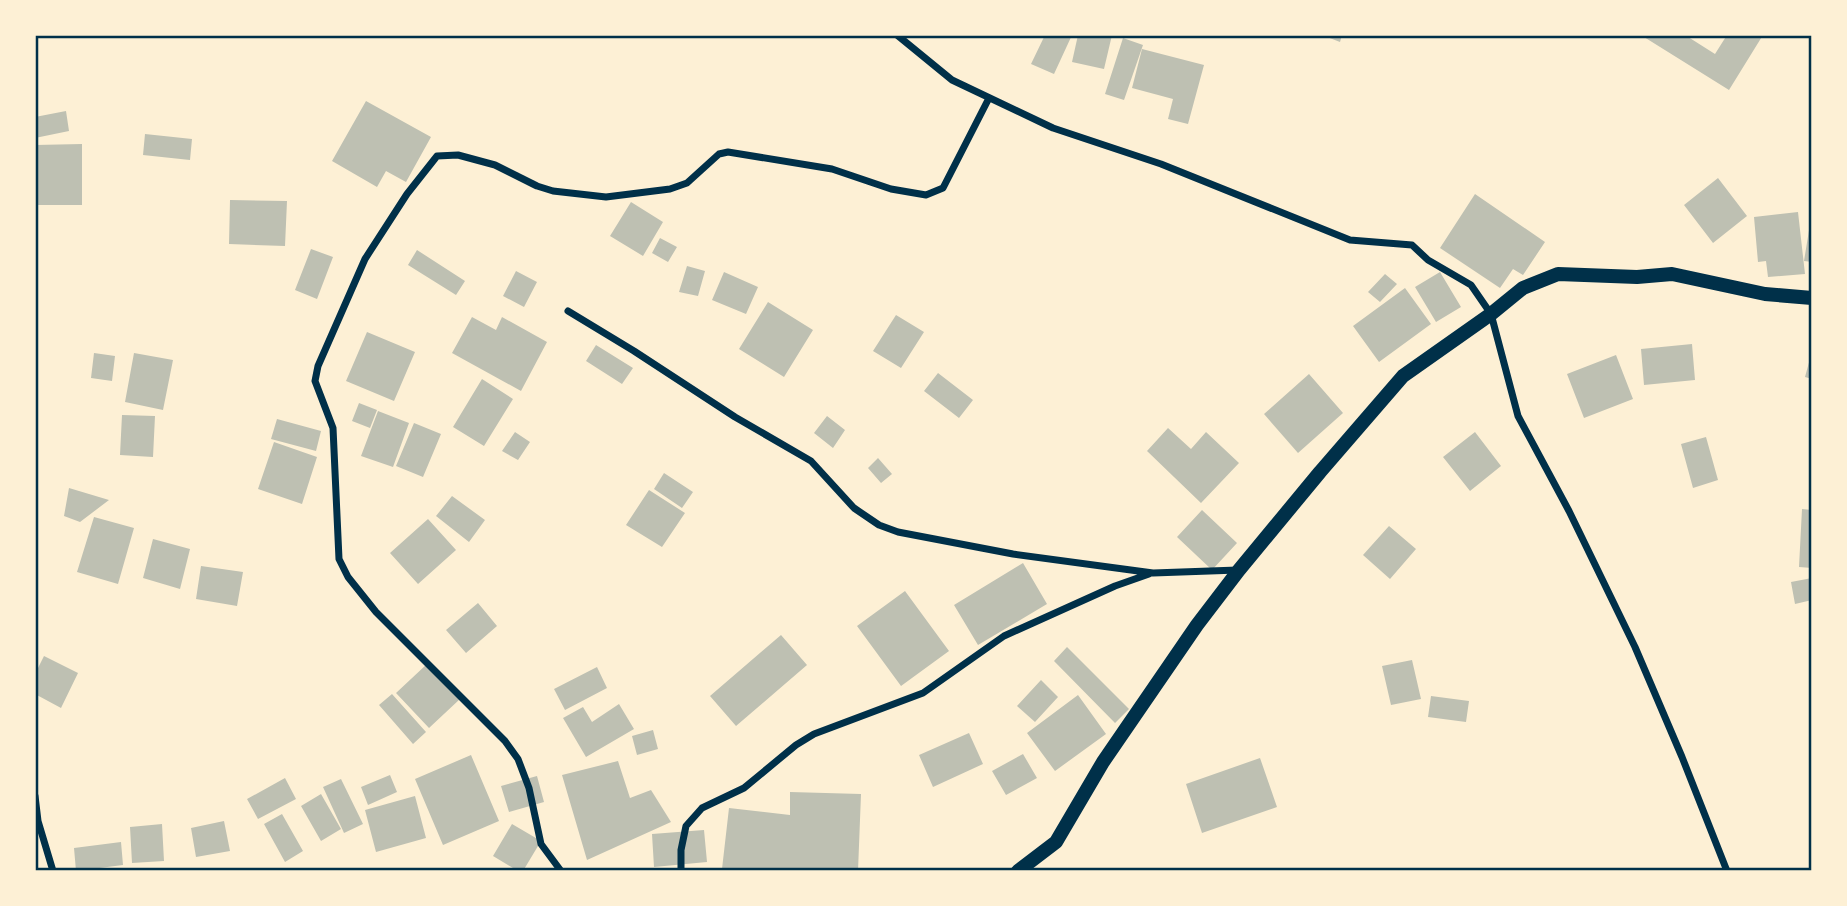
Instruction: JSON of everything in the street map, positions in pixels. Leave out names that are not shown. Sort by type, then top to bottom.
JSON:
[{"type":"main road","points":[[1018,871],[1056,842],[1103,762],[1197,625],[1320,472],[1403,376],[1523,288],[1558,274],[1637,277],[1672,274],[1765,293],[1812,298]]},
{"type":"street","points":[[897,35],[952,80],[1053,128],[1161,164],[1350,240],[1412,245],[1427,260],[1471,285],[1491,314],[1518,416],[1569,511],[1635,647],[1727,871]]},
{"type":"street","points":[[561,871],[541,844],[529,788],[519,759],[505,741],[376,612],[356,589],[339,559],[332,428],[315,381],[318,366],[365,259],[407,194],[437,156],[458,155],[495,165],[553,191],[606,197],[670,189],[687,183],[719,154],[728,152],[832,169],[891,189],[926,195],[943,188],[989,98]]},
{"type":"street","points":[[568,311],[735,417],[811,461],[853,508],[878,525],[898,532],[1013,554],[1153,573],[1239,570]]},
{"type":"street","points":[[681,871],[681,850],[686,826],[702,808],[744,788],[814,734],[923,692],[1004,636],[1115,586],[1153,573]]},
{"type":"street","points":[[35,796],[38,821],[53,871]]},
{"type":"building","points":[[1045,35],[1072,35],[1054,74],[1031,64]]},
{"type":"building","points":[[1078,35],[1112,35],[1104,69],[1072,62]]},
{"type":"building","points":[[1322,35],[1342,35],[1340,42]]},
{"type":"building","points":[[1685,35],[1715,54],[1727,35],[1763,35],[1729,90],[1644,37]]},
{"type":"building","points":[[1123,38],[1143,45],[1124,100],[1105,94]]},
{"type":"building","points":[[1142,49],[1204,65],[1188,124],[1168,119],[1173,99],[1132,88]]},
{"type":"building","points":[[366,101],[431,137],[406,182],[386,171],[377,187],[332,161]]},
{"type":"building","points":[[66,111],[69,131],[35,138],[35,117]]},
{"type":"building","points":[[145,134],[192,139],[190,160],[143,155]]},
{"type":"building","points":[[82,144],[82,205],[35,205],[35,145]]},
{"type":"building","points":[[1718,178],[1747,216],[1713,243],[1684,205]]},
{"type":"building","points":[[1475,194],[1545,242],[1523,275],[1513,269],[1500,288],[1440,248]]},
{"type":"building","points":[[230,200],[287,201],[285,246],[229,244]]},
{"type":"building","points":[[631,202],[663,222],[643,256],[610,236]]},
{"type":"building","points":[[1798,212],[1805,274],[1768,277],[1766,261],[1758,262],[1754,217]]},
{"type":"building","points":[[1812,219],[1812,262],[1804,261]]},
{"type":"building","points":[[660,238],[677,247],[668,262],[652,253]]},
{"type":"building","points":[[311,249],[333,257],[317,299],[295,290]]},
{"type":"building","points":[[417,250],[465,281],[456,295],[408,265]]},
{"type":"building","points":[[687,266],[705,271],[698,296],[679,292]]},
{"type":"building","points":[[516,271],[537,282],[524,307],[503,296]]},
{"type":"building","points":[[724,272],[758,287],[746,314],[712,300]]},
{"type":"building","points":[[1440,272],[1461,307],[1436,322],[1415,287]]},
{"type":"building","points":[[1385,274],[1397,284],[1380,302],[1368,292]]},
{"type":"building","points":[[1405,288],[1431,324],[1379,362],[1353,326]]},
{"type":"building","points":[[768,302],[813,330],[784,377],[739,349]]},
{"type":"building","points":[[896,315],[924,332],[901,368],[873,351]]},
{"type":"building","points":[[472,317],[496,330],[502,317],[547,342],[521,391],[452,353]]},
{"type":"building","points":[[367,332],[415,352],[394,401],[346,381]]},
{"type":"building","points":[[1692,344],[1695,380],[1644,385],[1641,349]]},
{"type":"building","points":[[596,345],[633,368],[622,384],[586,361]]},
{"type":"building","points":[[94,353],[115,356],[112,381],[91,378]]},
{"type":"building","points":[[134,353],[173,360],[163,410],[125,402]]},
{"type":"building","points":[[1616,355],[1633,399],[1584,418],[1567,374]]},
{"type":"building","points":[[1812,355],[1812,379],[1805,377]]},
{"type":"building","points":[[938,373],[973,400],[959,418],[924,391]]},
{"type":"building","points":[[1309,374],[1343,413],[1298,453],[1264,414]]},
{"type":"building","points":[[482,379],[513,399],[484,446],[453,427]]},
{"type":"building","points":[[359,403],[377,410],[370,428],[352,421]]},
{"type":"building","points":[[378,411],[409,423],[393,467],[361,456]]},
{"type":"building","points":[[122,415],[155,416],[153,457],[120,455]]},
{"type":"building","points":[[827,416],[845,430],[833,448],[814,433]]},
{"type":"building","points":[[277,419],[321,431],[316,451],[271,439]]},
{"type":"building","points":[[414,423],[441,434],[423,477],[396,466]]},
{"type":"building","points":[[1168,428],[1191,449],[1206,432],[1239,463],[1201,503],[1147,451]]},
{"type":"building","points":[[515,432],[530,442],[518,460],[502,451]]},
{"type":"building","points":[[1475,432],[1501,466],[1470,491],[1443,457]]},
{"type":"building","points":[[1706,437],[1718,480],[1693,488],[1681,444]]},
{"type":"building","points":[[274,442],[317,457],[302,504],[258,489]]},
{"type":"building","points":[[878,458],[892,474],[881,483],[868,468]]},
{"type":"building","points":[[664,473],[693,492],[682,508],[654,489]]},
{"type":"building","points":[[69,488],[109,500],[80,522],[64,516]]},
{"type":"building","points":[[649,490],[685,513],[662,547],[626,525]]},
{"type":"building","points":[[452,496],[485,520],[469,542],[436,516]]},
{"type":"building","points":[[1802,509],[1812,510],[1812,568],[1799,567]]},
{"type":"building","points":[[1202,510],[1237,543],[1212,570],[1177,537]]},
{"type":"building","points":[[94,517],[134,528],[118,584],[77,572]]},
{"type":"building","points":[[428,519],[456,550],[418,584],[390,553]]},
{"type":"building","points":[[1389,526],[1416,549],[1390,579],[1363,555]]},
{"type":"building","points":[[153,539],[190,549],[180,589],[143,578]]},
{"type":"building","points":[[1023,563],[1047,604],[978,645],[954,605]]},
{"type":"building","points":[[201,566],[243,572],[237,606],[196,599]]},
{"type":"building","points":[[1812,578],[1812,600],[1795,604],[1791,582]]},
{"type":"building","points":[[905,591],[949,651],[901,686],[857,626]]},
{"type":"building","points":[[478,603],[497,626],[466,653],[446,630]]},
{"type":"building","points":[[781,635],[807,665],[736,726],[710,696]]},
{"type":"building","points":[[1067,647],[1129,709],[1115,723],[1054,661]]},
{"type":"building","points":[[44,656],[78,673],[61,708],[35,694],[35,674]]},
{"type":"building","points":[[1412,660],[1421,699],[1391,705],[1382,666]]},
{"type":"building","points":[[427,664],[460,699],[429,728],[396,693]]},
{"type":"building","points":[[597,667],[607,688],[565,710],[554,689]]},
{"type":"building","points":[[1041,680],[1058,697],[1035,722],[1017,706]]},
{"type":"building","points":[[392,694],[426,732],[413,744],[379,705]]},
{"type":"building","points":[[1078,695],[1106,734],[1055,771],[1027,733]]},
{"type":"building","points":[[1431,696],[1469,701],[1466,722],[1428,717]]},
{"type":"building","points":[[619,704],[634,729],[586,757],[563,718],[583,707],[592,722]]},
{"type":"building","points":[[653,730],[658,749],[637,755],[632,736]]},
{"type":"building","points":[[969,733],[983,764],[933,787],[919,755]]},
{"type":"building","points":[[1023,754],[1037,778],[1006,795],[992,771]]},
{"type":"building","points":[[471,755],[499,821],[443,845],[415,779]]},
{"type":"building","points":[[1260,758],[1277,807],[1202,833],[1186,784]]},
{"type":"building","points":[[618,761],[630,798],[651,790],[671,822],[587,860],[562,775]]},
{"type":"building","points":[[390,775],[397,792],[368,805],[361,787]]},
{"type":"building","points":[[537,776],[544,802],[509,812],[501,786]]},
{"type":"building","points":[[285,778],[296,799],[258,819],[247,799]]},
{"type":"building","points":[[341,779],[363,824],[344,833],[323,787]]},
{"type":"building","points":[[790,792],[861,794],[858,871],[722,869],[729,808],[790,815]]},
{"type":"building","points":[[321,794],[341,829],[321,841],[301,806]]},
{"type":"building","points":[[415,796],[426,838],[376,852],[365,810]]},
{"type":"building","points":[[282,814],[303,851],[285,862],[264,824]]},
{"type":"building","points":[[224,821],[230,851],[196,857],[191,828]]},
{"type":"building","points":[[162,824],[164,861],[132,863],[130,827]]},
{"type":"building","points":[[512,824],[541,841],[523,871],[518,871],[493,856]]},
{"type":"building","points":[[704,830],[707,862],[654,867],[652,834]]},
{"type":"building","points":[[121,842],[123,865],[76,871],[74,848]]}]
